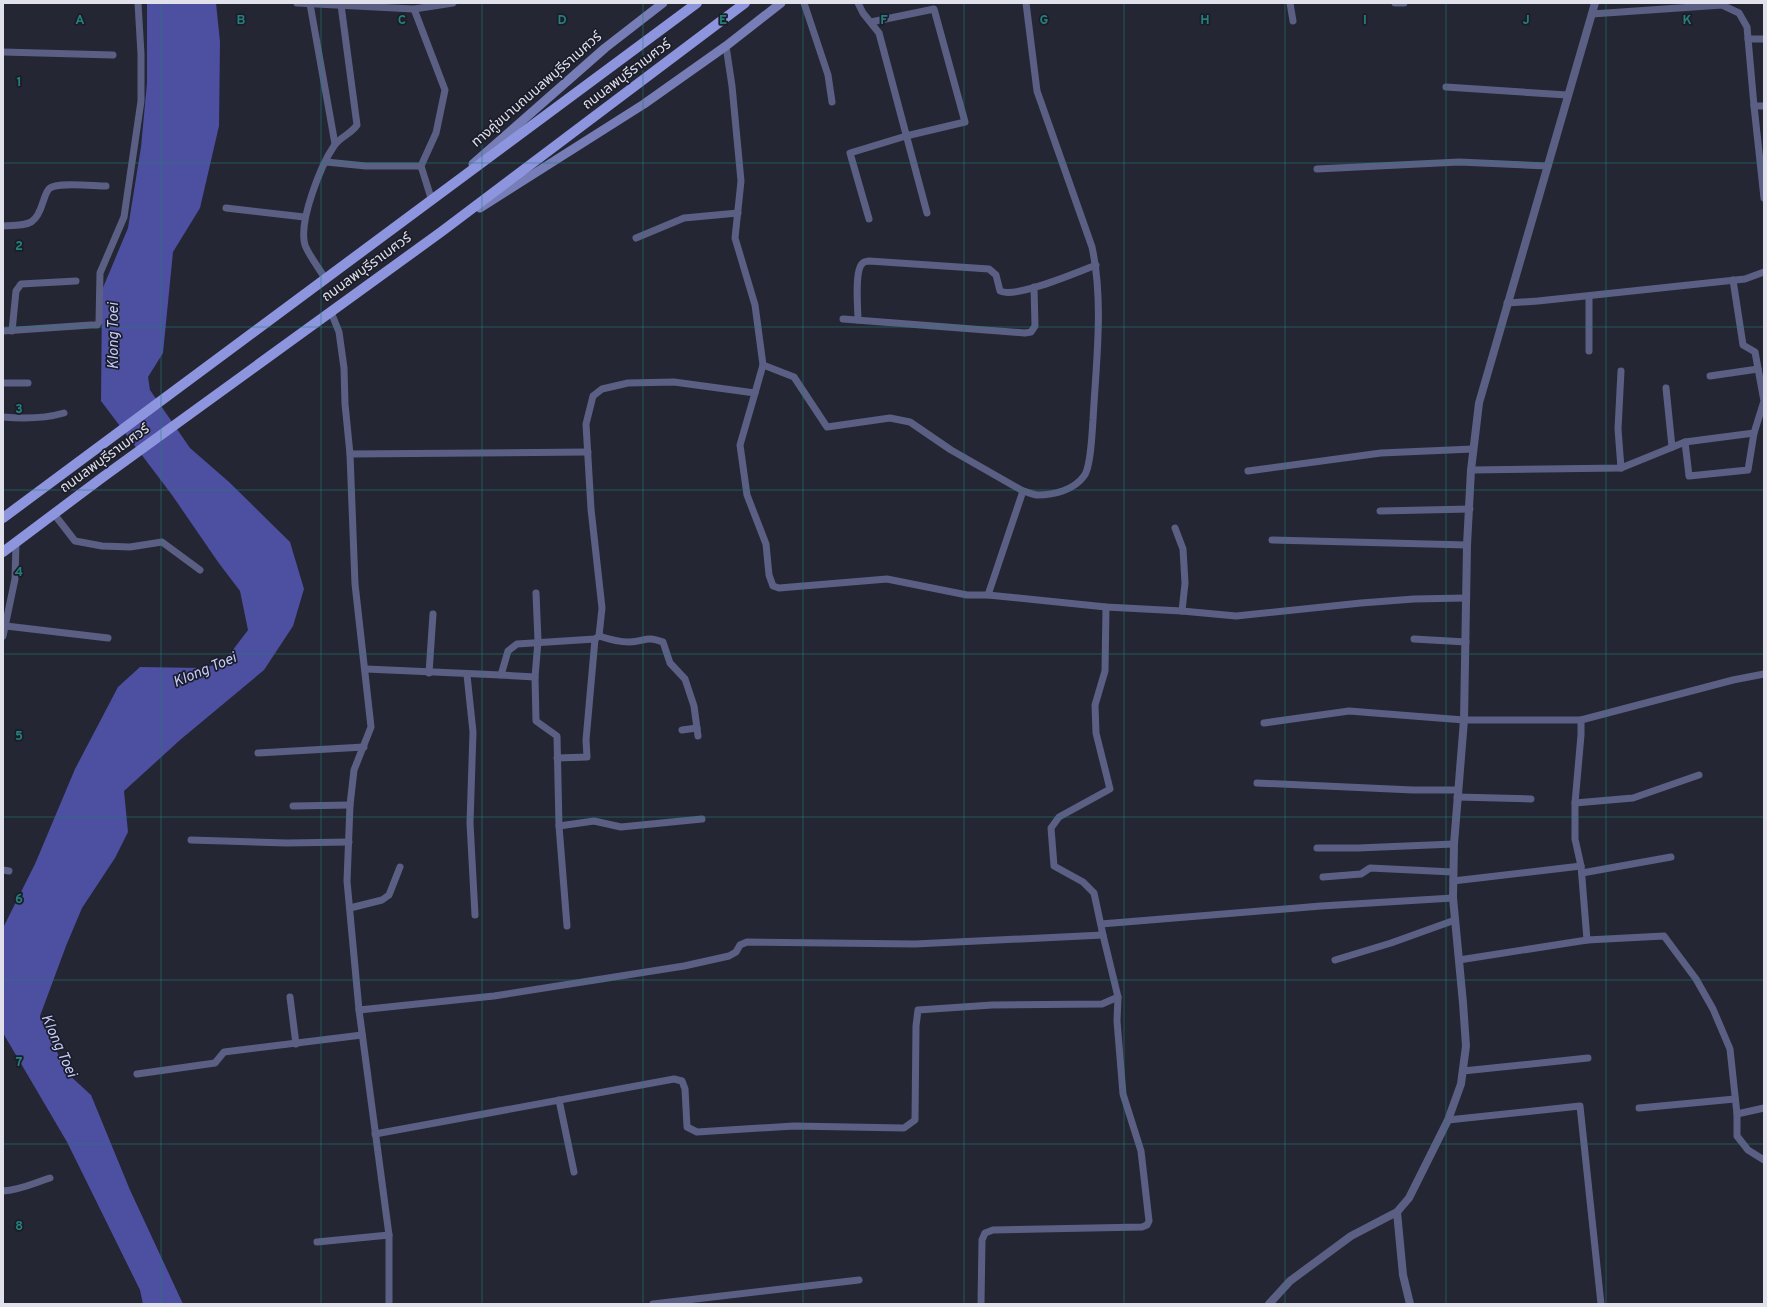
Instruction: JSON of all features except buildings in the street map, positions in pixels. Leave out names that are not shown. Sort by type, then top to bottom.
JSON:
[{"type":"main road","name":"ทางคู่ขนานถนนลพบุรีราเมศวร์","points":[[432,201],[605,48],[663,3]]},
{"type":"main road","name":"ถนนลพบุรีราเมศวร์","points":[[3,518],[74,464],[196,377],[304,294],[326,280],[697,3]]},
{"type":"main road","name":"ถนนลพบุรีราเมศวร์","points":[[3,552],[212,397],[442,232],[745,3]]},
{"type":"main road","points":[[442,232],[644,104],[726,46],[781,3]]},
{"type":"street","points":[[3,331],[91,326],[97,325],[99,322],[100,273],[124,217],[141,101],[141,54],[138,3]]},
{"type":"street","points":[[297,3],[414,9],[453,3]]},
{"type":"street","points":[[804,3],[828,75],[832,102]]},
{"type":"street","points":[[858,3],[863,14],[879,33],[927,213]]},
{"type":"street","points":[[763,365],[794,376],[827,427],[890,418],[910,422],[951,450],[1024,491],[1036,495],[1066,490],[1075,486],[1085,475],[1091,450],[1096,360],[1096,265],[1092,247],[1037,91],[1026,3]]},
{"type":"street","points":[[1290,3],[1293,21]]},
{"type":"street","points":[[1395,3],[1404,3]]},
{"type":"street","points":[[1269,1304],[1290,1281],[1351,1236],[1397,1212],[1409,1198],[1448,1120],[1461,1084],[1466,1046],[1460,960],[1453,898],[1453,872],[1464,720],[1467,545],[1473,450],[1479,403],[1596,3]]},
{"type":"street","points":[[310,4],[334,144]]},
{"type":"street","points":[[326,280],[305,245],[304,218],[311,196],[334,144],[353,130],[357,125],[341,5]]},
{"type":"street","points":[[1592,14],[1722,5],[1739,13],[1747,26],[1764,198]]},
{"type":"street","points":[[414,9],[445,90],[436,133],[421,166],[432,201]]},
{"type":"street","points":[[869,219],[850,153],[906,136],[965,122],[934,9],[871,22]]},
{"type":"street","points":[[1748,39],[1764,39]]},
{"type":"street","points":[[726,46],[732,86],[741,180],[735,238],[755,306],[763,365],[740,445],[747,495],[766,544],[769,575],[773,586],[779,588],[887,579],[967,595],[1236,616],[1361,603],[1414,599],[1466,598]]},
{"type":"street","points":[[3,52],[112,55]]},
{"type":"street","points":[[1446,87],[1568,95]]},
{"type":"street","points":[[1754,106],[1764,106]]},
{"type":"street","points":[[326,162],[366,166],[421,166]]},
{"type":"street","points":[[1317,169],[1459,162],[1548,166]]},
{"type":"street","points":[[3,226],[31,222],[38,216],[45,195],[50,188],[59,185],[106,186]]},
{"type":"street","points":[[226,208],[304,218]]},
{"type":"street","points":[[636,238],[684,218],[738,213]]},
{"type":"street","points":[[858,320],[857,297],[859,267],[863,262],[869,261],[989,270],[996,274],[1000,291],[1005,294],[1034,287],[1096,265]]},
{"type":"street","points":[[1507,303],[1589,296],[1745,279],[1764,272]]},
{"type":"street","points":[[1685,442],[1689,476],[1748,470],[1754,433],[1764,401],[1755,352],[1743,345],[1733,280]]},
{"type":"street","points":[[12,331],[16,291],[21,284],[76,281]]},
{"type":"street","points":[[842,319],[1025,334],[1031,332],[1034,326],[1034,287]]},
{"type":"street","points":[[1589,296],[1589,351]]},
{"type":"street","points":[[331,312],[339,332],[344,368],[345,404],[350,454],[355,584],[366,669],[371,727],[354,770],[350,805],[347,881],[359,1010],[389,1236],[389,1304]]},
{"type":"street","points":[[1710,376],[1758,369]]},
{"type":"street","points":[[1621,371],[1618,429],[1621,468]]},
{"type":"street","points":[[557,758],[587,757],[586,740],[597,637],[602,608],[591,509],[586,424],[594,396],[602,389],[628,383],[674,382],[755,393]]},
{"type":"street","points":[[3,383],[28,383]]},
{"type":"street","points":[[1666,388],[1672,447]]},
{"type":"street","points":[[3,417],[30,419],[47,418],[64,413]]},
{"type":"street","points":[[1472,470],[1621,468],[1685,442],[1754,433]]},
{"type":"street","points":[[1248,471],[1381,453],[1473,450]]},
{"type":"street","points":[[350,454],[588,452]]},
{"type":"street","points":[[988,596],[1024,491]]},
{"type":"street","points":[[1380,510],[1470,509]]},
{"type":"street","points":[[54,514],[75,541],[102,546],[130,547],[162,542],[200,570]]},
{"type":"street","points":[[1175,528],[1183,549],[1185,583],[1182,611]]},
{"type":"street","points":[[1272,540],[1467,545]]},
{"type":"street","points":[[3,636],[15,578],[16,543]]},
{"type":"street","points":[[536,593],[538,641],[534,677],[536,721],[557,736],[559,826],[566,926]]},
{"type":"street","points":[[981,1304],[982,1240],[985,1233],[993,1230],[1142,1227],[1147,1225],[1149,1221],[1141,1151],[1123,1094],[1117,1021],[1118,997],[1094,892],[1083,882],[1054,866],[1051,828],[1059,818],[1110,789],[1096,732],[1095,705],[1105,672],[1106,607]]},
{"type":"street","points":[[429,673],[433,614]]},
{"type":"street","points":[[6,626],[108,638]]},
{"type":"street","points":[[501,675],[508,651],[517,644],[597,637],[630,642],[652,638],[663,642],[670,663],[685,679],[694,706],[698,732],[682,730]]},
{"type":"street","points":[[1414,639],[1466,642]]},
{"type":"street","points":[[366,669],[534,677]]},
{"type":"street","points":[[1264,723],[1349,710],[1464,720],[1581,720],[1733,680],[1764,674]]},
{"type":"street","points":[[467,675],[473,732],[470,823],[475,915]]},
{"type":"street","points":[[1581,720],[1575,803],[1575,839],[1581,870],[1587,940]]},
{"type":"street","points":[[258,753],[364,747]]},
{"type":"street","points":[[1575,803],[1633,798],[1699,775]]},
{"type":"street","points":[[1257,783],[1413,790],[1531,799]]},
{"type":"street","points":[[293,806],[350,805]]},
{"type":"street","points":[[559,826],[594,821],[622,827],[702,819]]},
{"type":"street","points":[[190,840],[287,843],[349,842]]},
{"type":"street","points":[[1317,848],[1454,844]]},
{"type":"street","points":[[1453,881],[1581,870],[1671,857]]},
{"type":"street","points":[[350,908],[382,900],[389,895],[400,867]]},
{"type":"street","points":[[1323,877],[1361,874],[1370,868],[1453,872]]},
{"type":"street","points":[[1101,924],[1321,906],[1453,898]]},
{"type":"street","points":[[1335,960],[1391,943],[1455,920]]},
{"type":"street","points":[[359,1010],[494,996],[684,966],[729,956],[736,952],[740,945],[747,942],[915,944],[1103,935]]},
{"type":"street","points":[[1460,960],[1587,940],[1664,936],[1696,979],[1713,1009],[1730,1049],[1737,1114],[1737,1136],[1748,1150],[1764,1160]]},
{"type":"street","points":[[290,997],[296,1044]]},
{"type":"street","points":[[375,1134],[674,1079],[682,1082],[685,1089],[688,1128],[697,1132],[794,1126],[904,1128],[915,1120],[916,1026],[918,1010],[992,1005],[1102,1004],[1118,997]]},
{"type":"street","points":[[137,1074],[215,1063],[224,1052],[362,1035]]},
{"type":"street","points":[[1463,1071],[1588,1058]]},
{"type":"street","points":[[1639,1108],[1735,1099]]},
{"type":"street","points":[[559,1100],[574,1172]]},
{"type":"street","points":[[1448,1120],[1580,1106],[1601,1304]]},
{"type":"street","points":[[1737,1114],[1764,1108]]},
{"type":"street","points":[[3,1191],[16,1190],[50,1178]]},
{"type":"street","points":[[1397,1212],[1403,1275],[1410,1304]]},
{"type":"street","points":[[317,1242],[389,1236]]},
{"type":"street","points":[[653,1304],[859,1280]]},
{"type":"water","name":"Klong Toei","points":[[147,3],[216,3],[220,42],[219,126],[200,208],[173,252],[163,353],[148,377],[150,390],[190,448],[229,482],[290,542],[304,589],[293,626],[264,670],[180,740],[124,791],[128,832],[115,858],[82,908],[40,1016],[67,1073],[91,1095],[130,1190],[183,1304],[143,1304],[140,1290],[67,1142],[3,1033],[3,928],[35,864],[75,769],[118,687],[140,667],[202,668],[223,663],[248,630],[240,591],[172,495],[101,401],[102,290],[128,228],[141,147],[147,83]]}]
